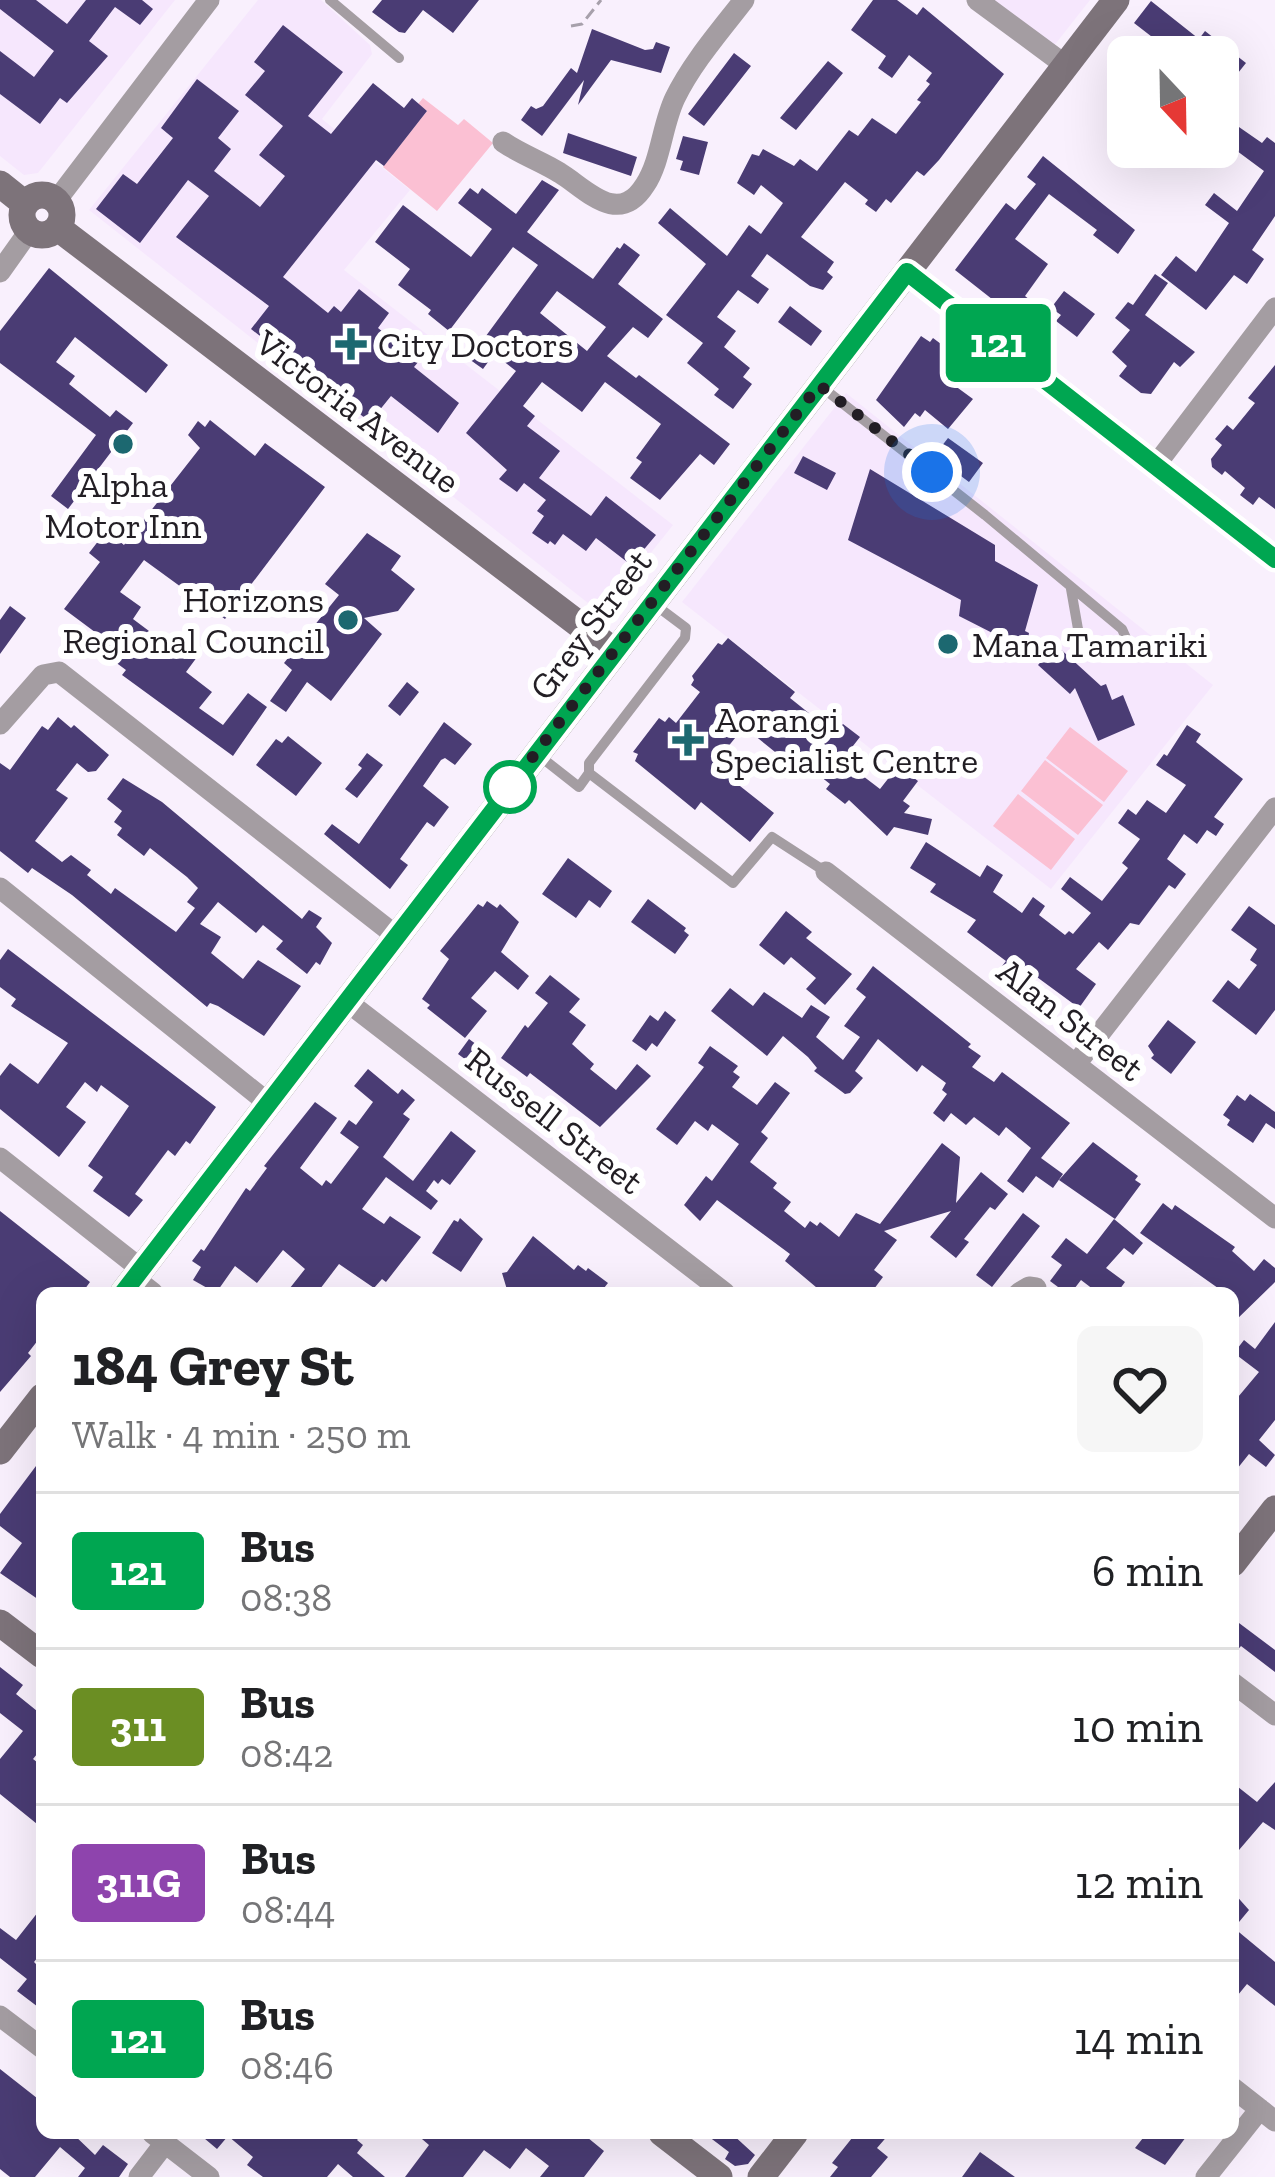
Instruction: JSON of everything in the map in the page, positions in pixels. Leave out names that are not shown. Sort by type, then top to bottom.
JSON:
[{"type":"street","points":[[0,184],[44,236],[209,0]]},
{"type":"street","points":[[503,142],[601,202],[617,203],[634,196],[650,175],[677,94],[743,0]]},
{"type":"street","points":[[977,0],[1065,65]]},
{"type":"street","name":"Grey Street","points":[[138,1283],[345,1000],[1116,0]]},
{"type":"street","name":"Victoria Avenue","points":[[57,214],[614,651]]},
{"type":"street","points":[[0,272],[27,218]]},
{"type":"street","points":[[907,272],[1275,559]]},
{"type":"street","points":[[1155,466],[1275,308]]},
{"type":"street","points":[[0,724],[44,675],[59,672],[395,935]]},
{"type":"street","points":[[1076,1064],[1275,808]]},
{"type":"street","name":"Alan Street","points":[[826,872],[1275,1218]]},
{"type":"street","points":[[0,888],[268,1103]]},
{"type":"street","name":"Russell Street","points":[[345,1000],[716,1287]]},
{"type":"street","points":[[0,1158],[138,1283]]},
{"type":"street","points":[[0,1451],[36,1405]]},
{"type":"street","points":[[1239,1555],[1275,1509]]},
{"type":"street","points":[[0,1623],[36,1650]]},
{"type":"street","points":[[1239,1688],[1275,1715]]},
{"type":"street","points":[[0,2016],[36,2043]]},
{"type":"street","points":[[1206,2177],[1267,2115],[1239,2093]]},
{"type":"street","points":[[139,2177],[158,2139]]},
{"type":"street","points":[[159,2139],[208,2177]]},
{"type":"street","points":[[670,2139],[719,2177]]},
{"type":"street","points":[[761,2177],[790,2139]]},
{"type":"lane","points":[[330,0],[399,58]]},
{"type":"lane","points":[[819,385],[985,514],[1122,629],[1126,638],[1122,646],[1105,652],[1086,644],[1079,634],[1071,589]]},
{"type":"lane","points":[[536,753],[579,787],[589,764],[686,638],[686,628],[651,602]]},
{"type":"lane","points":[[589,773],[733,883],[772,837],[826,872]]},
{"type":"path","points":[[571,26],[582,24],[601,0]]},
{"type":"shaded area","points":[[0,0],[175,0],[38,173],[24,175],[0,156]]},
{"type":"shaded area","points":[[258,0],[321,0],[370,45],[372,54],[322,119],[410,190],[344,270],[673,525],[602,614],[89,210]]},
{"type":"shaded area","points":[[992,0],[1090,0],[1053,47]]},
{"type":"shaded area","points":[[423,98],[458,125],[464,119],[493,143],[437,211],[383,167],[427,111],[418,104]]},
{"type":"shaded area","name":"Mana Tamariki","points":[[846,393],[1213,685],[1051,889],[682,602]]},
{"type":"shaded area","points":[[1070,727],[1128,771],[1104,802],[1046,758]]},
{"type":"shaded area","points":[[1045,760],[1103,805],[1078,835],[1021,791]]},
{"type":"shaded area","points":[[1018,794],[1075,839],[1051,870],[993,826]]},
{"type":"building","points":[[0,0],[36,0],[67,24],[86,0],[142,0],[153,9],[140,25],[115,7],[89,41],[108,56],[67,103],[60,98],[40,124],[0,94],[0,51],[34,77],[54,51],[0,9]]},
{"type":"building","points":[[382,0],[479,0],[453,33],[423,10],[405,33],[372,12]]},
{"type":"building","points":[[873,0],[897,0],[917,15],[923,7],[1004,74],[939,160],[924,176],[917,171],[891,203],[886,199],[876,212],[845,182],[801,237],[834,262],[827,272],[833,277],[823,290],[810,286],[767,254],[751,276],[769,289],[758,304],[738,290],[717,317],[736,331],[724,347],[750,368],[743,377],[752,384],[733,409],[714,395],[719,389],[687,363],[703,343],[666,315],[706,264],[658,223],[670,208],[727,256],[749,225],[761,234],[783,203],[761,185],[754,195],[737,183],[752,154],[759,156],[763,149],[794,166],[800,159],[817,171],[849,130],[858,136],[872,118],[896,134],[921,102],[917,100],[932,73],[909,55],[892,78],[878,68],[886,56],[851,30]]},
{"type":"building","points":[[1151,1],[1195,36],[1151,36],[1134,23]]},
{"type":"building","points":[[283,25],[343,72],[308,116],[331,134],[373,83],[404,108],[412,98],[427,111],[384,166],[376,160],[283,277],[328,313],[334,306],[341,312],[359,289],[389,313],[378,328],[419,361],[414,367],[459,403],[438,433],[391,396],[370,422],[251,329],[269,306],[176,237],[209,196],[188,180],[140,243],[96,209],[123,174],[137,184],[173,138],[161,128],[197,79],[239,111],[218,138],[231,149],[214,171],[260,207],[285,176],[259,155],[283,126],[245,95],[265,71],[254,62]]},
{"type":"building","points":[[592,29],[645,50],[653,49],[656,42],[670,47],[661,73],[611,60],[578,105],[584,80],[542,136],[521,120],[531,106],[543,106],[571,68],[577,73]]},
{"type":"building","points":[[734,53],[751,66],[704,126],[688,114]]},
{"type":"building","points":[[828,61],[843,73],[796,130],[780,118]]},
{"type":"building","points":[[1239,127],[1262,143],[1267,137],[1275,143],[1275,216],[1252,250],[1264,259],[1247,284],[1234,275],[1206,310],[1161,275],[1176,256],[1196,272],[1229,223],[1205,205],[1214,193],[1237,211],[1264,171],[1239,152]]},
{"type":"building","points":[[568,133],[637,157],[631,176],[563,153]]},
{"type":"building","points":[[683,136],[708,142],[699,175],[680,170],[683,161],[676,159]]},
{"type":"building","points":[[1043,156],[1135,230],[1118,254],[1093,235],[1097,230],[1049,194],[1015,239],[1048,264],[1025,296],[1035,304],[1026,315],[1016,307],[1011,314],[955,270],[1006,203],[1015,210],[1036,184],[1027,177]]},
{"type":"building","points":[[542,180],[559,190],[527,232],[593,279],[624,243],[640,255],[618,284],[663,319],[648,338],[633,327],[607,356],[730,444],[714,465],[700,454],[660,500],[630,478],[642,462],[636,458],[661,424],[605,382],[582,412],[542,382],[523,406],[535,416],[527,426],[560,451],[539,478],[591,516],[606,496],[656,535],[631,565],[596,538],[586,551],[563,534],[555,545],[532,533],[544,516],[537,511],[546,500],[524,483],[517,492],[499,479],[507,470],[466,433],[516,371],[494,354],[483,369],[469,359],[538,265],[513,247],[449,331],[398,285],[410,269],[375,242],[403,205],[471,257],[492,229],[458,203],[470,188],[478,194],[482,188],[516,214]],"holes":[[[557,291],[606,327],[587,351],[540,313]]]},
{"type":"building","points":[[49,268],[168,365],[146,393],[75,337],[56,362],[75,376],[69,384],[110,417],[116,410],[133,423],[68,509],[51,496],[96,435],[0,363],[0,331]]},
{"type":"building","points":[[1155,274],[1168,283],[1145,315],[1195,352],[1180,367],[1174,362],[1151,394],[1141,393],[1119,376],[1127,366],[1112,352],[1130,330],[1115,318],[1128,302],[1133,305]]},
{"type":"building","points":[[1064,291],[1095,314],[1077,337],[1056,321],[1061,315],[1051,308]]},
{"type":"building","points":[[790,306],[822,331],[811,346],[778,322]]},
{"type":"building","points":[[921,336],[930,342],[933,338],[953,353],[951,357],[959,363],[947,380],[973,399],[948,429],[925,410],[920,417],[915,413],[904,427],[876,400]]},
{"type":"building","points":[[1275,365],[1275,509],[1259,497],[1253,505],[1240,495],[1245,488],[1225,471],[1222,475],[1212,467],[1211,459],[1222,445],[1215,439],[1227,425],[1233,430],[1255,403],[1248,398]]},
{"type":"building","points":[[210,420],[255,456],[265,443],[325,487],[225,619],[144,560],[120,592],[141,607],[133,619],[149,631],[144,638],[172,659],[184,642],[200,653],[186,672],[212,692],[199,708],[223,725],[248,693],[267,707],[233,756],[122,675],[126,670],[103,653],[107,641],[64,609],[100,562],[89,553],[106,531],[124,545],[200,448],[188,435],[198,421],[205,427]]},
{"type":"building","points":[[948,438],[983,463],[969,482],[934,456]]},
{"type":"building","points":[[803,456],[836,473],[827,490],[794,473]]},
{"type":"building","points":[[870,469],[995,545],[995,561],[1038,585],[1025,631],[1029,633],[1026,650],[959,616],[961,600],[848,540]]},
{"type":"building","name":"Horizons Regional Council","points":[[367,533],[401,556],[391,570],[415,589],[398,611],[364,618],[382,634],[331,701],[307,682],[286,712],[270,701],[292,670],[284,663],[339,595],[325,584]]},
{"type":"building","points":[[10,606],[26,618],[0,654],[0,620]]},
{"type":"building","name":"Aorangi Specialist Centre","points":[[728,638],[795,692],[790,698],[835,734],[843,724],[860,737],[842,760],[880,789],[898,766],[918,781],[903,801],[910,806],[904,813],[932,819],[928,835],[894,827],[887,836],[849,800],[845,804],[826,789],[830,784],[796,757],[790,764],[744,727],[718,759],[726,765],[721,771],[774,813],[750,842],[701,802],[695,810],[635,761],[638,754],[633,752],[659,718],[665,722],[669,717],[676,723],[700,692],[691,685],[692,676],[718,643]]},
{"type":"building","points":[[1056,645],[1101,686],[1106,684],[1112,700],[1123,695],[1135,725],[1098,741],[1075,688],[1070,694],[1038,665]]},
{"type":"building","points":[[407,682],[419,692],[400,716],[388,706]]},
{"type":"building","points":[[58,717],[109,755],[96,771],[88,772],[77,763],[56,790],[68,798],[35,841],[62,862],[71,855],[111,894],[115,888],[176,932],[195,908],[187,902],[198,888],[187,877],[150,848],[144,856],[117,835],[122,828],[114,822],[122,811],[107,799],[123,778],[162,802],[302,919],[309,910],[322,918],[316,927],[332,943],[320,965],[316,962],[307,974],[276,949],[283,941],[263,925],[256,933],[218,902],[200,924],[221,937],[211,953],[243,979],[258,960],[301,986],[264,1036],[218,1006],[210,1003],[207,1007],[72,895],[32,868],[28,873],[0,851],[0,763],[10,770],[42,726],[48,730]]},
{"type":"building","points":[[444,722],[472,744],[455,765],[441,760],[423,786],[449,807],[434,827],[427,822],[400,859],[408,865],[390,889],[324,834],[332,824],[359,844]]},
{"type":"building","points":[[1187,725],[1201,734],[1196,742],[1243,779],[1214,817],[1224,824],[1216,836],[1207,830],[1197,844],[1184,834],[1167,859],[1186,874],[1175,889],[1169,885],[1139,925],[1130,923],[1108,950],[1099,942],[1076,969],[1096,984],[1079,1008],[1026,969],[1014,983],[999,970],[1006,961],[967,932],[976,920],[930,892],[936,884],[910,868],[926,842],[980,877],[987,865],[1003,875],[993,892],[1022,913],[1033,897],[1045,906],[1039,915],[1065,935],[1073,934],[1091,913],[1061,889],[1070,877],[1102,901],[1128,868],[1122,863],[1140,839],[1118,823],[1128,809],[1136,815],[1147,800],[1166,813],[1186,785],[1156,765]]},
{"type":"building","points":[[288,736],[322,763],[296,796],[256,765],[276,739],[282,743]]},
{"type":"building","points":[[367,753],[383,765],[357,798],[345,789]]},
{"type":"building","points":[[568,858],[612,891],[600,908],[589,900],[576,918],[542,894]]},
{"type":"building","points":[[648,899],[686,928],[689,935],[675,954],[631,922]]},
{"type":"building","points":[[487,901],[497,908],[500,904],[519,922],[501,952],[529,976],[518,990],[495,971],[471,998],[487,1011],[465,1038],[422,999],[449,959],[440,951],[478,904],[483,907]]},
{"type":"building","points":[[1249,906],[1275,925],[1275,1010],[1256,1035],[1212,1001],[1228,980],[1239,989],[1257,965],[1250,960],[1257,949],[1231,930]]},
{"type":"building","points":[[786,911],[812,932],[806,938],[852,974],[825,1005],[806,989],[816,978],[791,957],[784,965],[759,945]]},
{"type":"building","points":[[8,949],[216,1107],[190,1144],[186,1141],[175,1156],[168,1150],[135,1194],[143,1200],[129,1217],[93,1191],[103,1177],[88,1166],[129,1106],[101,1085],[97,1092],[85,1082],[66,1107],[86,1122],[59,1157],[0,1109],[0,1076],[10,1063],[38,1084],[68,1043],[11,1006],[16,999],[0,987],[0,960]]},
{"type":"building","points":[[873,966],[971,1044],[968,1047],[981,1056],[972,1067],[994,1082],[1002,1072],[1070,1123],[1041,1158],[1063,1174],[1053,1188],[1036,1176],[1023,1193],[1007,1181],[1031,1148],[1006,1127],[999,1136],[974,1117],[966,1125],[951,1113],[944,1122],[933,1113],[947,1094],[942,1090],[946,1083],[922,1065],[917,1072],[878,1039],[855,1071],[863,1078],[845,1094],[814,1071],[817,1068],[808,1057],[783,1036],[767,1056],[711,1011],[730,988],[753,1006],[764,992],[802,1018],[811,1005],[830,1017],[816,1037],[843,1060],[860,1037],[844,1026],[866,997],[856,989]]},
{"type":"building","points":[[550,975],[580,999],[569,1012],[586,1025],[572,1044],[594,1064],[590,1069],[616,1090],[637,1064],[651,1076],[600,1127],[530,1073],[527,1077],[501,1058],[548,1003],[535,993]]},
{"type":"building","points":[[665,1011],[676,1020],[657,1047],[652,1043],[646,1051],[632,1041],[650,1015],[658,1021]]},
{"type":"building","points":[[1168,1020],[1196,1042],[1171,1074],[1151,1058],[1154,1055],[1148,1046]]},
{"type":"building","points":[[469,1039],[488,1053],[477,1068],[458,1054]]},
{"type":"building","points":[[710,1046],[738,1066],[733,1072],[740,1077],[732,1087],[757,1105],[775,1082],[790,1093],[761,1132],[768,1138],[750,1162],[777,1183],[773,1188],[791,1202],[784,1211],[805,1228],[810,1221],[817,1226],[820,1222],[839,1237],[856,1213],[880,1224],[942,1143],[960,1157],[956,1203],[981,1172],[1008,1194],[995,1210],[990,1207],[964,1239],[969,1242],[956,1258],[930,1237],[951,1211],[884,1231],[897,1240],[874,1270],[883,1277],[876,1287],[816,1287],[785,1261],[790,1254],[717,1200],[700,1221],[684,1205],[706,1176],[712,1181],[739,1144],[712,1124],[708,1131],[695,1121],[677,1145],[656,1129],[704,1067],[698,1063]]},
{"type":"building","points":[[368,1069],[398,1094],[402,1089],[415,1100],[403,1114],[410,1119],[383,1157],[413,1181],[451,1131],[476,1151],[450,1185],[434,1180],[426,1191],[438,1201],[431,1210],[386,1177],[362,1209],[384,1224],[390,1216],[421,1237],[386,1282],[382,1279],[373,1287],[339,1264],[322,1287],[291,1287],[305,1269],[283,1250],[257,1283],[235,1266],[220,1287],[205,1287],[193,1280],[201,1267],[192,1261],[315,1102],[337,1118],[300,1168],[322,1186],[326,1180],[331,1184],[359,1147],[340,1133],[349,1120],[356,1125],[373,1102],[354,1086]]},
{"type":"building","points":[[1250,1094],[1275,1112],[1275,1129],[1266,1123],[1253,1143],[1227,1125],[1230,1120],[1223,1115],[1237,1095],[1245,1101]]},
{"type":"building","points":[[1093,1142],[1138,1176],[1135,1180],[1141,1184],[1115,1219],[1059,1180]]},
{"type":"building","points":[[1163,1203],[1172,1210],[1175,1205],[1235,1247],[1232,1251],[1254,1271],[1264,1259],[1275,1268],[1275,1282],[1239,1317],[1239,1287],[1216,1287],[1140,1233]]},
{"type":"building","points":[[0,1211],[90,1282],[86,1287],[36,1287],[36,1343],[28,1353],[31,1356],[0,1392]]},
{"type":"building","points":[[1023,1213],[1040,1226],[992,1287],[976,1275]]},
{"type":"building","points":[[460,1218],[483,1239],[461,1272],[432,1253]]},
{"type":"building","points":[[1114,1219],[1143,1243],[1133,1255],[1124,1248],[1106,1268],[1125,1282],[1121,1287],[1090,1287],[1081,1280],[1076,1287],[1058,1287],[1050,1281],[1062,1265],[1051,1257],[1066,1238],[1087,1254]]},
{"type":"building","points":[[533,1236],[574,1270],[578,1265],[588,1268],[608,1283],[605,1287],[506,1287],[502,1273]]},
{"type":"building","points":[[1275,1322],[1275,1420],[1259,1440],[1275,1455],[1266,1467],[1249,1454],[1239,1466],[1239,1396],[1259,1372],[1239,1357],[1239,1346],[1244,1340],[1255,1349]]},
{"type":"building","points":[[36,1466],[36,1598],[0,1573],[22,1543],[0,1526],[0,1514]]},
{"type":"building","points":[[1239,1623],[1275,1650],[1275,1672],[1241,1646]]},
{"type":"building","points":[[0,1667],[23,1685],[16,1694],[36,1710],[36,1823],[0,1794],[0,1759],[23,1731],[0,1713]]},
{"type":"building","points":[[1275,1782],[1275,1830],[1263,1822],[1239,1850],[1239,1788],[1257,1802]]},
{"type":"building","points":[[1239,1899],[1249,1910],[1239,1922]]},
{"type":"building","points":[[36,1915],[36,2005],[17,1991],[27,1979],[0,1958],[0,1928],[16,1940]]},
{"type":"building","points":[[1239,1932],[1275,1962],[1275,2006],[1247,1984],[1239,1994]]},
{"type":"building","points":[[0,2069],[36,2097],[36,2139],[78,2139],[95,2155],[103,2145],[128,2164],[119,2177],[78,2177],[85,2168],[60,2147],[35,2177],[10,2177],[0,2169]]},
{"type":"building","points":[[205,2139],[225,2139],[217,2149]]},
{"type":"building","points":[[232,2139],[358,2139],[363,2145],[357,2153],[385,2177],[353,2177],[338,2164],[327,2177],[263,2177],[247,2165],[253,2157]]},
{"type":"building","points":[[422,2139],[589,2139],[604,2151],[584,2177],[540,2177],[549,2166],[526,2148],[510,2169],[484,2150],[463,2177],[405,2177],[429,2145]]},
{"type":"building","points":[[712,2139],[738,2139],[755,2155],[748,2164],[735,2166],[725,2159],[729,2152]]},
{"type":"building","points":[[851,2139],[885,2139],[877,2148],[888,2157],[871,2177],[830,2177],[838,2167],[832,2163]]},
{"type":"building","points":[[1142,2139],[1184,2139],[1165,2165],[1135,2148]]},
{"type":"building","points":[[980,2152],[1015,2177],[962,2177]]},
{"type":"bus line","name":"121","points":[[128,1287],[907,272],[1275,559]]},
{"type":"place","name":"City Doctors","points":[[351,344]]},
{"type":"place","name":"Alpha Motor Inn","points":[[123,444]]},
{"type":"place","name":"Horizons Regional Council","points":[[348,620]]},
{"type":"place","name":"Mana Tamariki","points":[[948,644]]},
{"type":"place","name":"Aorangi Specialist Centre","points":[[688,740]]},
{"type":"route","points":[[510,787],[819,385],[932,472]]}]
